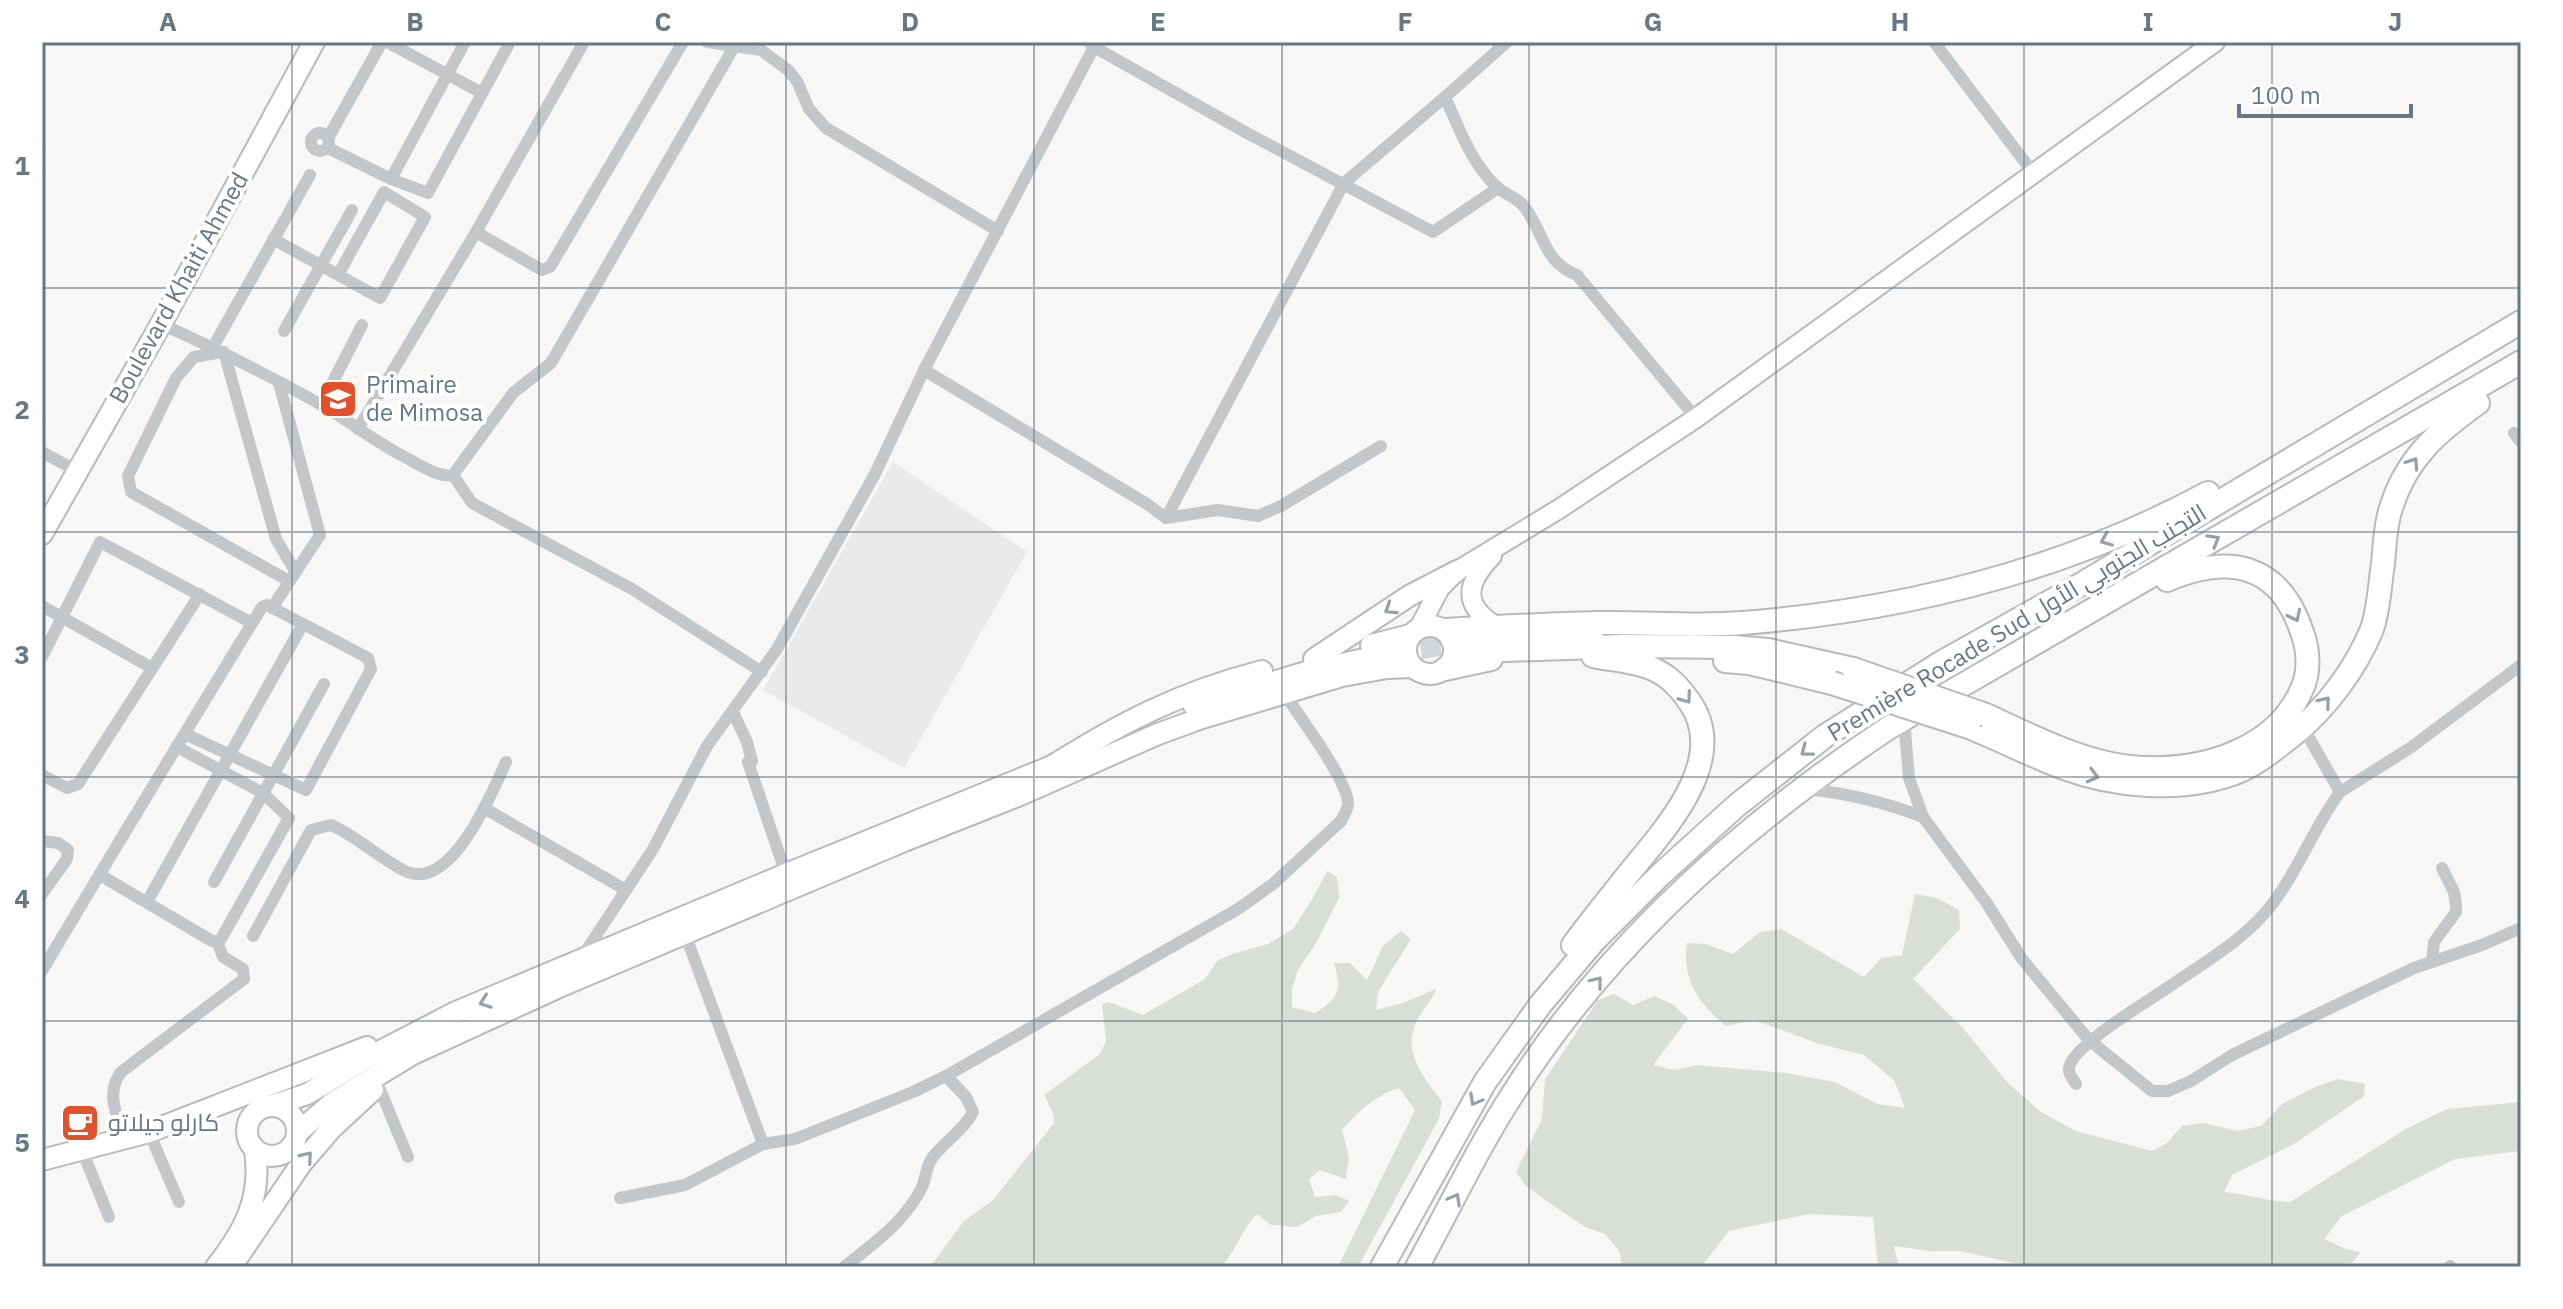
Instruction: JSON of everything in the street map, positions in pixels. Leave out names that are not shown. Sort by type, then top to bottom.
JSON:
[{"type":"highway","name":"Boulevard Khaiti Ahmed","points":[[42,534],[161,324],[314,42]]},
{"type":"highway","points":[[1613,637],[1719,629],[1839,613],[1993,579],[2078,552],[2143,526],[2256,468],[2521,321]]},
{"type":"highway","name":"Première Rocade Sud التجنب الجنوبي الأول","points":[[1382,1267],[1499,1060],[1571,967],[1625,909],[1726,814],[1825,736],[1942,662],[2085,582],[2521,321]]},
{"type":"highway","name":"Première Rocade Sud التجنب الجنوبي الأول","points":[[1417,1267],[1514,1092],[1559,1029],[1612,963],[1699,874],[1841,759],[1904,719],[2521,362]]},
{"type":"highway","points":[[1477,641],[1613,637],[1729,644],[1768,650],[1853,669],[1978,721],[2065,769],[2107,780],[2158,785],[2228,776],[2266,757],[2303,727],[2357,660],[2373,626],[2390,510],[2408,467],[2433,436],[2521,373]]},
{"type":"highway","points":[[1414,632],[1407,641],[1406,655],[1418,671],[1432,674],[1497,659],[1593,656],[1749,663],[1978,721],[2078,754],[2146,768],[2213,760],[2242,751],[2265,735],[2284,717],[2302,691],[2308,667],[2307,646],[2297,615],[2279,589],[2261,575],[2241,568],[2216,566],[2193,569],[2165,581],[1983,672]]},
{"type":"highway","points":[[1314,659],[1409,596],[1457,571]]},
{"type":"highway","points":[[1447,633],[1498,627],[1599,623],[1713,624],[1839,613]]},
{"type":"highway","points":[[1049,768],[1097,737],[1178,697],[1217,683],[1431,625],[1465,648],[1477,651],[1624,646],[1768,650]]},
{"type":"highway","points":[[1445,669],[1454,655],[1447,633]]},
{"type":"highway","points":[[42,1160],[149,1132],[456,1012],[1196,705],[1306,672],[1391,653]]},
{"type":"highway","points":[[1499,1060],[1551,974],[1680,808],[1700,761],[1700,725],[1694,707],[1669,678],[1652,668],[1593,656]]},
{"type":"highway","points":[[235,1263],[297,1133],[332,1103],[413,1054],[559,987],[1020,795],[1158,734],[1360,672],[1413,667]]},
{"type":"highway","points":[[285,1153],[270,1156],[255,1150],[250,1144],[246,1129],[252,1114],[258,1109],[307,1094],[456,1012]]},
{"type":"highway","points":[[235,1263],[301,1164],[331,1129],[378,1085],[434,1045]]},
{"type":"highway","points":[[274,1105],[288,1111],[293,1117],[297,1133]]},
{"type":"highway","points":[[192,1116],[238,1111],[252,1114]]},
{"type":"highway","points":[[216,1267],[242,1228],[257,1189],[255,1150]]},
{"type":"main road","points":[[1414,632],[1440,588],[1457,571],[1559,509],[1696,418],[2215,42]]},
{"type":"main road","points":[[1447,633],[1441,606],[1447,590],[1459,577],[1543,525],[1559,509]]},
{"type":"main road","points":[[1496,553],[1475,575],[1470,590],[1478,611],[1498,627]]},
{"type":"street","points":[[482,93],[385,42],[328,143],[391,179],[428,193],[510,42]]},
{"type":"street","points":[[391,179],[465,42]]},
{"type":"street","points":[[358,429],[476,232],[584,42]]},
{"type":"street","points":[[476,232],[542,270],[550,267],[683,42]]},
{"type":"street","points":[[707,42],[734,47],[762,46],[797,81],[809,109],[826,128],[998,231]]},
{"type":"street","points":[[1166,518],[1344,183],[1507,42]]},
{"type":"street","points":[[1934,42],[2034,174]]},
{"type":"street","points":[[578,963],[653,849],[707,746],[777,649],[875,474],[924,370],[1092,45],[1247,133],[1433,232],[1498,188]]},
{"type":"street","points":[[161,324],[220,350],[321,405],[405,457],[445,476],[453,475],[513,393],[551,363],[734,47]]},
{"type":"street","points":[[1445,97],[1471,154],[1498,188],[1517,198],[1554,262],[1577,275],[1696,418]]},
{"type":"street","points":[[292,576],[276,539],[220,350],[273,239],[310,175]]},
{"type":"street","points":[[273,239],[321,266],[380,298],[425,217],[384,192],[338,275]]},
{"type":"street","points":[[284,331],[352,210]]},
{"type":"street","points":[[321,405],[362,325]]},
{"type":"street","points":[[220,350],[194,357],[176,378],[128,476],[131,492],[292,576]]},
{"type":"street","points":[[924,370],[1166,518],[1218,510],[1258,516],[1281,506],[1381,446]]},
{"type":"street","points":[[272,608],[320,535],[279,383]]},
{"type":"street","points":[[42,452],[77,471]]},
{"type":"street","points":[[453,475],[472,503],[632,589],[762,672]]},
{"type":"street","points":[[42,657],[100,542],[252,623]]},
{"type":"street","points":[[42,775],[67,788],[78,784],[200,594]]},
{"type":"street","points":[[42,606],[152,668]]},
{"type":"street","points":[[42,971],[177,747],[252,623],[264,606],[368,658],[371,669],[306,790],[185,734]]},
{"type":"street","points":[[147,902],[303,624]]},
{"type":"street","points":[[2076,1084],[2069,1073],[2069,1065],[2089,1040],[2230,944],[2271,906],[2340,792],[2410,748],[2521,665]]},
{"type":"street","points":[[214,882],[324,684]]},
{"type":"street","points":[[620,1198],[685,1185],[763,1144],[795,1139],[913,1092],[1238,909],[1273,884],[1341,821],[1348,807],[1341,783],[1284,693]]},
{"type":"street","points":[[733,712],[747,742],[750,762],[786,874]]},
{"type":"street","points":[[1904,719],[1909,778],[1923,817],[1986,902],[2022,959],[2089,1040],[2152,1091],[2168,1091],[2191,1081],[2232,1055],[2291,1026],[2432,962],[2521,928]]},
{"type":"street","points":[[2303,727],[2340,792]]},
{"type":"street","points":[[100,875],[212,941],[221,939],[289,821],[287,815],[263,793],[177,747]]},
{"type":"street","points":[[253,936],[306,834],[317,826],[337,828],[408,872],[427,873],[448,863],[484,808],[506,762]]},
{"type":"street","points":[[1803,789],[1840,792],[1880,801],[1923,817]]},
{"type":"street","points":[[484,808],[626,890]]},
{"type":"street","points":[[42,841],[58,843],[68,850],[67,859],[42,894]]},
{"type":"street","points":[[2432,962],[2434,942],[2456,912],[2454,892],[2442,868]]},
{"type":"street","points":[[685,934],[763,1144]]},
{"type":"street","points":[[125,1139],[112,1100],[115,1080],[121,1072],[244,979],[244,971],[223,957],[217,941]]},
{"type":"street","points":[[844,1267],[890,1231],[922,1187],[929,1162],[966,1125],[973,1112],[966,1097],[946,1076]]},
{"type":"street","points":[[378,1085],[408,1157]]},
{"type":"street","points":[[149,1132],[179,1202]]},
{"type":"street","points":[[82,1150],[109,1217]]},
{"type":"shaded area","points":[[893,462],[1027,552],[904,768],[763,690]]},
{"type":"shaded area","points":[[1327,871],[1337,877],[1339,898],[1298,970],[1292,989],[1292,1007],[1315,1013],[1334,998],[1338,980],[1334,963],[1350,963],[1367,980],[1383,946],[1401,931],[1411,939],[1378,992],[1376,1010],[1436,989],[1417,1021],[1412,1043],[1417,1064],[1442,1101],[1439,1119],[1358,1267],[1338,1267],[1415,1110],[1399,1088],[1368,1105],[1342,1130],[1349,1157],[1346,1179],[1320,1170],[1309,1179],[1315,1197],[1336,1195],[1349,1201],[1341,1212],[1316,1216],[1297,1227],[1271,1225],[1257,1214],[1221,1267],[930,1267],[963,1222],[993,1200],[1054,1123],[1053,1113],[1044,1095],[1100,1054],[1106,1041],[1102,1004],[1109,1002],[1143,1015],[1205,979],[1217,961],[1268,944],[1293,929]]},
{"type":"shaded area","points":[[1915,894],[1937,898],[1959,910],[1960,929],[1913,979],[1963,1028],[2007,1082],[2041,1112],[2076,1131],[2152,1151],[2167,1143],[2182,1126],[2204,1123],[2237,1131],[2261,1126],[2282,1104],[2338,1079],[2365,1084],[2364,1096],[2294,1144],[2232,1175],[2224,1192],[2290,1202],[2406,1129],[2447,1109],[2521,1102],[2521,1151],[2455,1159],[2342,1216],[2324,1239],[2361,1252],[2352,1263],[2332,1267],[2032,1267],[1960,1251],[1894,1246],[1899,1267],[1878,1267],[1873,1217],[1809,1214],[1729,1231],[1701,1267],[1622,1267],[1619,1251],[1605,1234],[1585,1227],[1525,1185],[1516,1172],[1542,1119],[1545,1079],[1598,1000],[1614,994],[1633,1005],[1654,996],[1674,1005],[1688,1019],[1653,1065],[1675,1070],[1697,1065],[1786,1073],[1835,1082],[1877,1104],[1905,1108],[1894,1080],[1864,1055],[1820,1044],[1754,1020],[1726,1026],[1707,1009],[1694,990],[1686,956],[1687,943],[1706,944],[1733,954],[1760,932],[1781,929],[1864,977],[1881,958],[1902,955]]},
{"type":"tunnel","points":[[1391,653],[1469,642]]},
{"type":"place","name":"Primaire de Mimosa","points":[[338,399]]},
{"type":"place","name":"كارلو جيلاتو","points":[[80,1123]]}]
